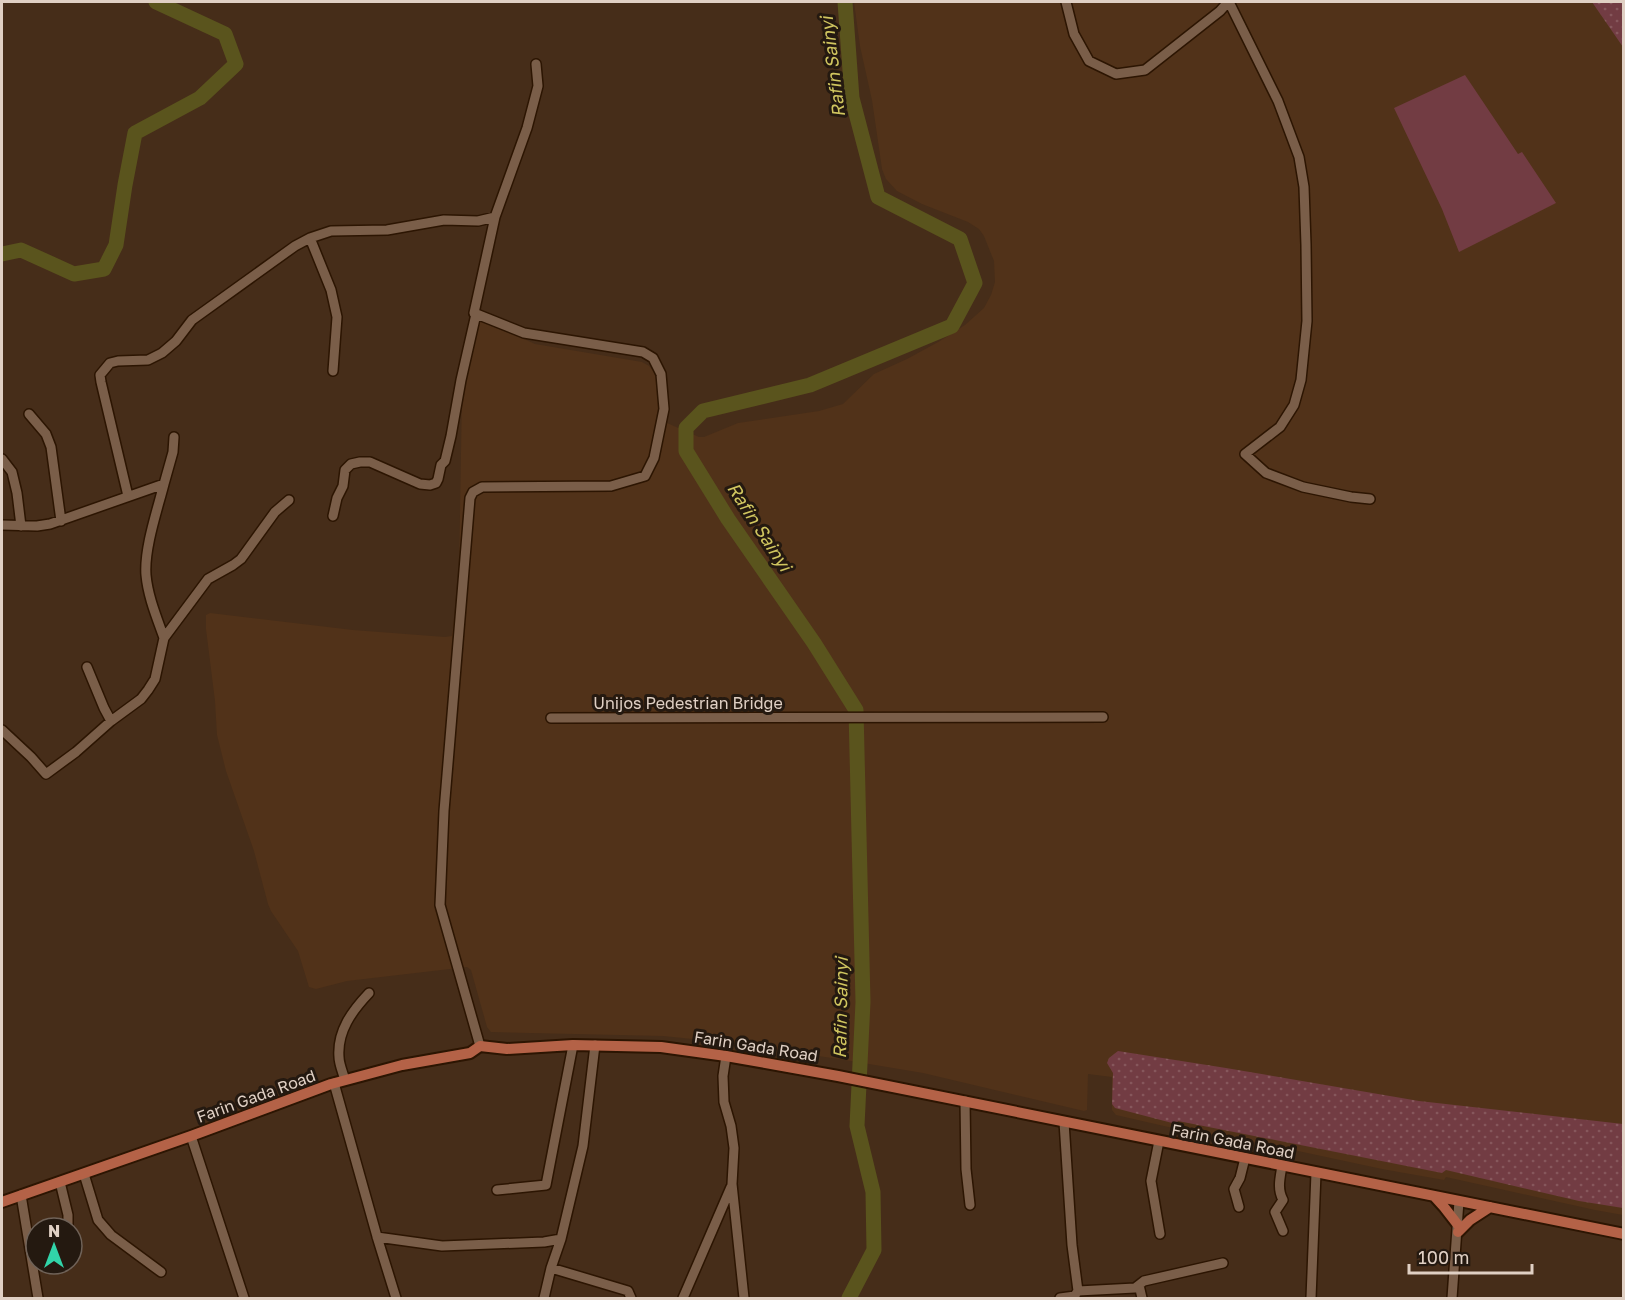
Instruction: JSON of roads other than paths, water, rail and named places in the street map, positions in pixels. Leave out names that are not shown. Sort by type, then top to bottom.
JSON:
[{"type":"main road","name":"Farin Gada Road","points":[[2,1202],[340,1082],[402,1065],[470,1053],[480,1046],[507,1049],[595,1045],[661,1047],[879,1083],[1623,1234]]},
{"type":"main road","points":[[1434,1196],[1458,1228],[1490,1207]]},
{"type":"street","points":[[1066,2],[1074,34],[1089,61],[1116,74],[1146,70],[1220,11],[1228,2],[1278,101],[1299,157],[1304,187],[1307,321],[1301,380],[1294,405],[1280,427],[1245,454],[1266,473],[1303,487],[1351,497],[1370,498]]},
{"type":"street","points":[[333,516],[337,498],[343,486],[345,470],[351,464],[370,462],[420,484],[430,485],[436,483],[438,479],[451,436],[495,217],[538,86],[536,64]]},
{"type":"street","points":[[128,496],[100,382],[100,375],[110,363],[148,360],[162,353],[176,341],[192,320],[295,246],[310,238],[331,231],[387,230],[444,220],[478,221],[495,217]]},
{"type":"street","points":[[310,238],[331,290],[338,316],[333,371]]},
{"type":"street","points":[[476,314],[524,333],[644,352],[653,358],[661,374],[664,409],[654,458],[645,476],[611,486],[482,487],[473,492],[470,498],[444,811],[440,905],[480,1046]]},
{"type":"street","points":[[29,414],[46,434],[51,447],[61,521]]},
{"type":"street","points":[[164,638],[148,589],[146,575],[148,552],[173,452],[174,437]]},
{"type":"street","points":[[2,459],[12,472],[21,526]]},
{"type":"street","points":[[2,525],[37,526],[61,521],[164,484]]},
{"type":"street","points":[[2,730],[46,774],[76,752],[111,721],[141,699],[155,679],[164,638],[208,579],[241,559],[275,512],[289,500]]},
{"type":"street","points":[[87,668],[111,721]]},
{"type":"street","name":"Unijos Pedestrian Bridge","points":[[551,718],[1103,717]]},
{"type":"street","points":[[369,993],[354,1010],[340,1035],[338,1059],[340,1082],[377,1237],[396,1299]]},
{"type":"street","points":[[497,1190],[546,1185],[573,1045]]},
{"type":"street","points":[[544,1299],[583,1146],[595,1045]]},
{"type":"street","points":[[726,1056],[723,1076],[724,1102],[732,1126],[734,1148],[732,1184],[744,1299]]},
{"type":"street","points":[[965,1101],[966,1168],[970,1205]]},
{"type":"street","points":[[1064,1122],[1075,1295]]},
{"type":"street","points":[[191,1136],[244,1299]]},
{"type":"street","points":[[1159,1141],[1151,1181],[1160,1234]]},
{"type":"street","points":[[1239,1207],[1234,1189],[1240,1178],[1245,1158]]},
{"type":"street","points":[[1282,1166],[1278,1187],[1282,1200],[1275,1212],[1283,1231]]},
{"type":"street","points":[[1311,1299],[1316,1173]]},
{"type":"street","points":[[84,1174],[98,1220],[111,1235],[161,1272]]},
{"type":"street","points":[[60,1182],[68,1216]]},
{"type":"street","points":[[683,1299],[732,1184]]},
{"type":"street","points":[[21,1195],[38,1299]]},
{"type":"street","points":[[1452,1299],[1459,1201]]},
{"type":"street","points":[[377,1237],[442,1246],[544,1242],[561,1239]]},
{"type":"street","points":[[1060,1299],[1135,1288],[1144,1281],[1222,1263]]},
{"type":"street","points":[[551,1268],[628,1291],[631,1299]]},
{"type":"street","points":[[1139,1285],[1142,1299]]},
{"type":"waterway","points":[[2,254],[21,250],[74,274],[104,269],[116,245],[135,133],[200,98],[236,64],[225,34],[156,2]]},
{"type":"waterway","name":"Rafin Sainyi","points":[[845,2],[852,98],[878,197],[960,239],[975,283],[952,326],[810,385],[703,411],[686,428],[686,451],[728,519],[814,643],[856,710],[863,1002],[857,1126],[873,1192],[874,1250],[849,1298]]}]
